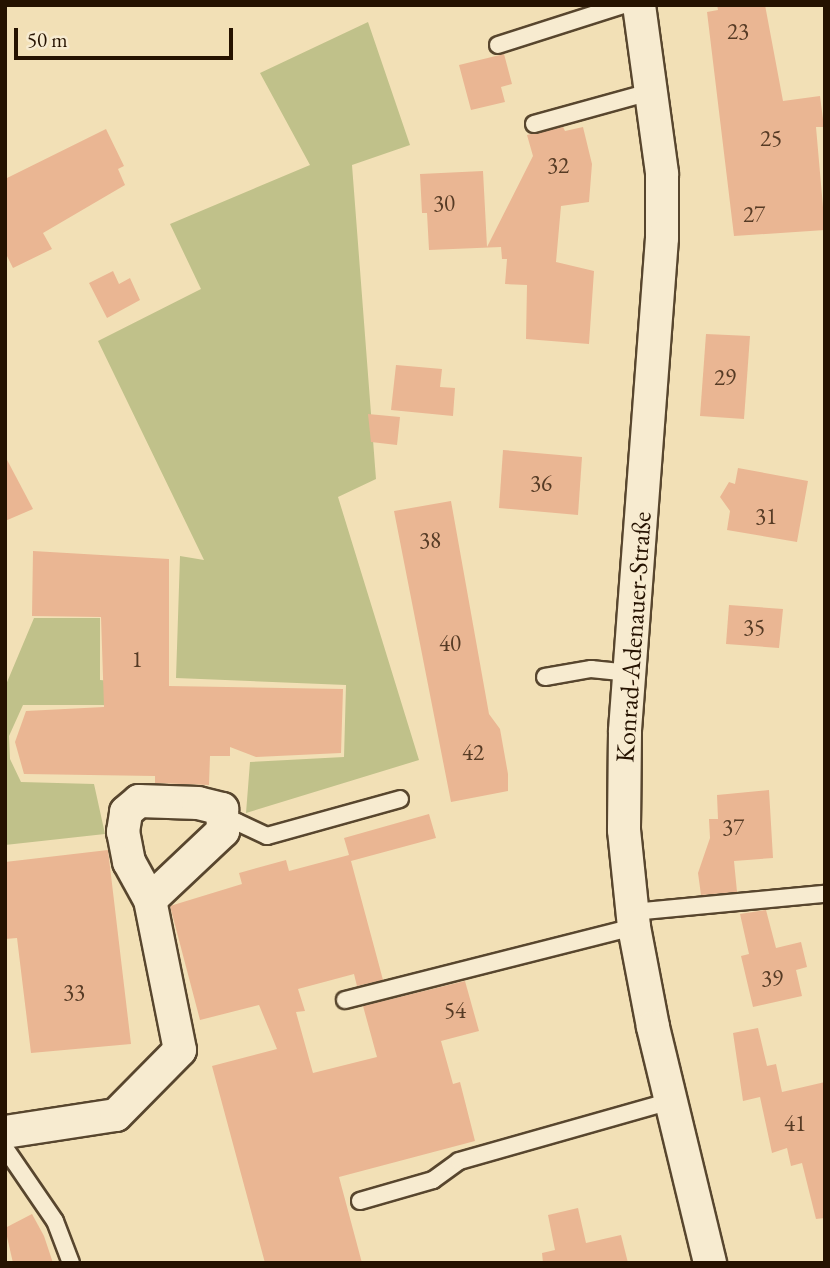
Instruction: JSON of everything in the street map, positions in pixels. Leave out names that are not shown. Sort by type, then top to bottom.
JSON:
[{"type":"street","name":"Konrad-Adenauer-Straße","points":[[639,5],[654,91],[662,174],[660,296],[629,673],[624,830],[633,919],[671,1101],[710,1263]]},
{"type":"street","points":[[5,1132],[116,1115],[180,1050],[150,900],[129,862],[123,832],[126,812],[139,802],[198,803],[222,809],[223,831],[150,900]]},
{"type":"lane","points":[[498,45],[622,5]]},
{"type":"lane","points":[[534,124],[654,91]]},
{"type":"lane","points":[[545,677],[591,669],[629,673]]},
{"type":"lane","points":[[223,823],[237,822],[267,836],[400,799]]},
{"type":"lane","points":[[345,1000],[633,919],[825,894]]},
{"type":"lane","points":[[360,1201],[433,1180],[459,1161],[671,1101]]},
{"type":"lane","points":[[5,1148],[55,1221],[71,1263]]},
{"type":"green space","points":[[368,22],[410,145],[352,165],[376,479],[338,497],[419,760],[246,813],[250,762],[344,757],[346,685],[176,678],[180,556],[204,560],[98,341],[201,289],[170,224],[310,165],[260,73]]},
{"type":"green space","points":[[34,618],[100,618],[100,680],[112,681],[112,705],[23,705],[9,736],[10,759],[21,782],[94,784],[105,834],[5,845],[5,687]]},
{"type":"building","points":[[717,5],[765,5],[783,101],[820,96],[824,127],[816,127],[825,230],[734,236],[707,12],[718,10]]},
{"type":"building","points":[[504,54],[512,84],[501,87],[505,102],[471,110],[459,65]]},
{"type":"building","points":[[563,127],[565,131],[583,127],[592,164],[589,202],[561,206],[556,262],[594,271],[589,344],[526,339],[527,285],[505,284],[507,259],[502,259],[501,247],[429,250],[427,213],[422,213],[420,174],[483,171],[487,247],[533,156],[527,135]]},
{"type":"building","points":[[106,129],[124,166],[118,169],[125,185],[43,233],[52,249],[13,268],[5,252],[5,179]]},
{"type":"building","points":[[113,271],[119,284],[130,278],[140,300],[107,318],[89,283]]},
{"type":"building","points":[[706,334],[750,336],[744,419],[700,416]]},
{"type":"building","points":[[396,365],[442,369],[440,387],[455,388],[453,416],[391,410]]},
{"type":"building","points":[[368,414],[400,417],[397,445],[371,442]]},
{"type":"building","points":[[503,450],[582,457],[578,515],[499,508]]},
{"type":"building","points":[[5,456],[33,509],[5,521]]},
{"type":"building","points":[[738,468],[808,481],[797,542],[727,530],[730,511],[720,497],[729,482],[735,484]]},
{"type":"building","points":[[451,501],[489,714],[500,729],[508,774],[508,791],[451,802],[394,511]]},
{"type":"building","points":[[33,551],[169,559],[169,686],[343,689],[341,753],[256,757],[230,747],[230,756],[210,756],[209,785],[155,783],[155,776],[24,774],[15,742],[26,711],[104,707],[101,617],[32,616]]},
{"type":"building","points":[[729,605],[783,609],[779,648],[726,644]]},
{"type":"building","points":[[769,790],[773,858],[734,861],[737,892],[701,895],[698,873],[710,838],[709,819],[718,819],[717,795]]},
{"type":"building","points":[[429,814],[436,838],[351,861],[383,980],[357,986],[354,974],[298,989],[305,1011],[296,1012],[313,1073],[377,1057],[363,1006],[465,981],[479,1031],[441,1041],[453,1084],[460,1082],[475,1141],[339,1177],[362,1263],[265,1263],[212,1066],[277,1049],[259,1005],[200,1020],[170,906],[242,884],[239,873],[286,860],[289,871],[349,855],[344,838]]},
{"type":"building","points":[[108,850],[131,1044],[31,1053],[17,938],[5,939],[5,862]]},
{"type":"building","points":[[766,910],[776,948],[801,942],[807,967],[796,970],[802,996],[753,1007],[741,956],[749,954],[740,914]]},
{"type":"building","points":[[758,1028],[767,1066],[776,1064],[782,1092],[825,1082],[825,1218],[816,1219],[802,1163],[791,1166],[787,1148],[772,1153],[760,1097],[743,1101],[733,1033]]},
{"type":"building","points":[[578,1208],[586,1243],[621,1235],[628,1263],[543,1263],[542,1253],[555,1250],[548,1215]]},
{"type":"building","points":[[32,1214],[44,1236],[53,1263],[13,1263],[5,1228]]}]
